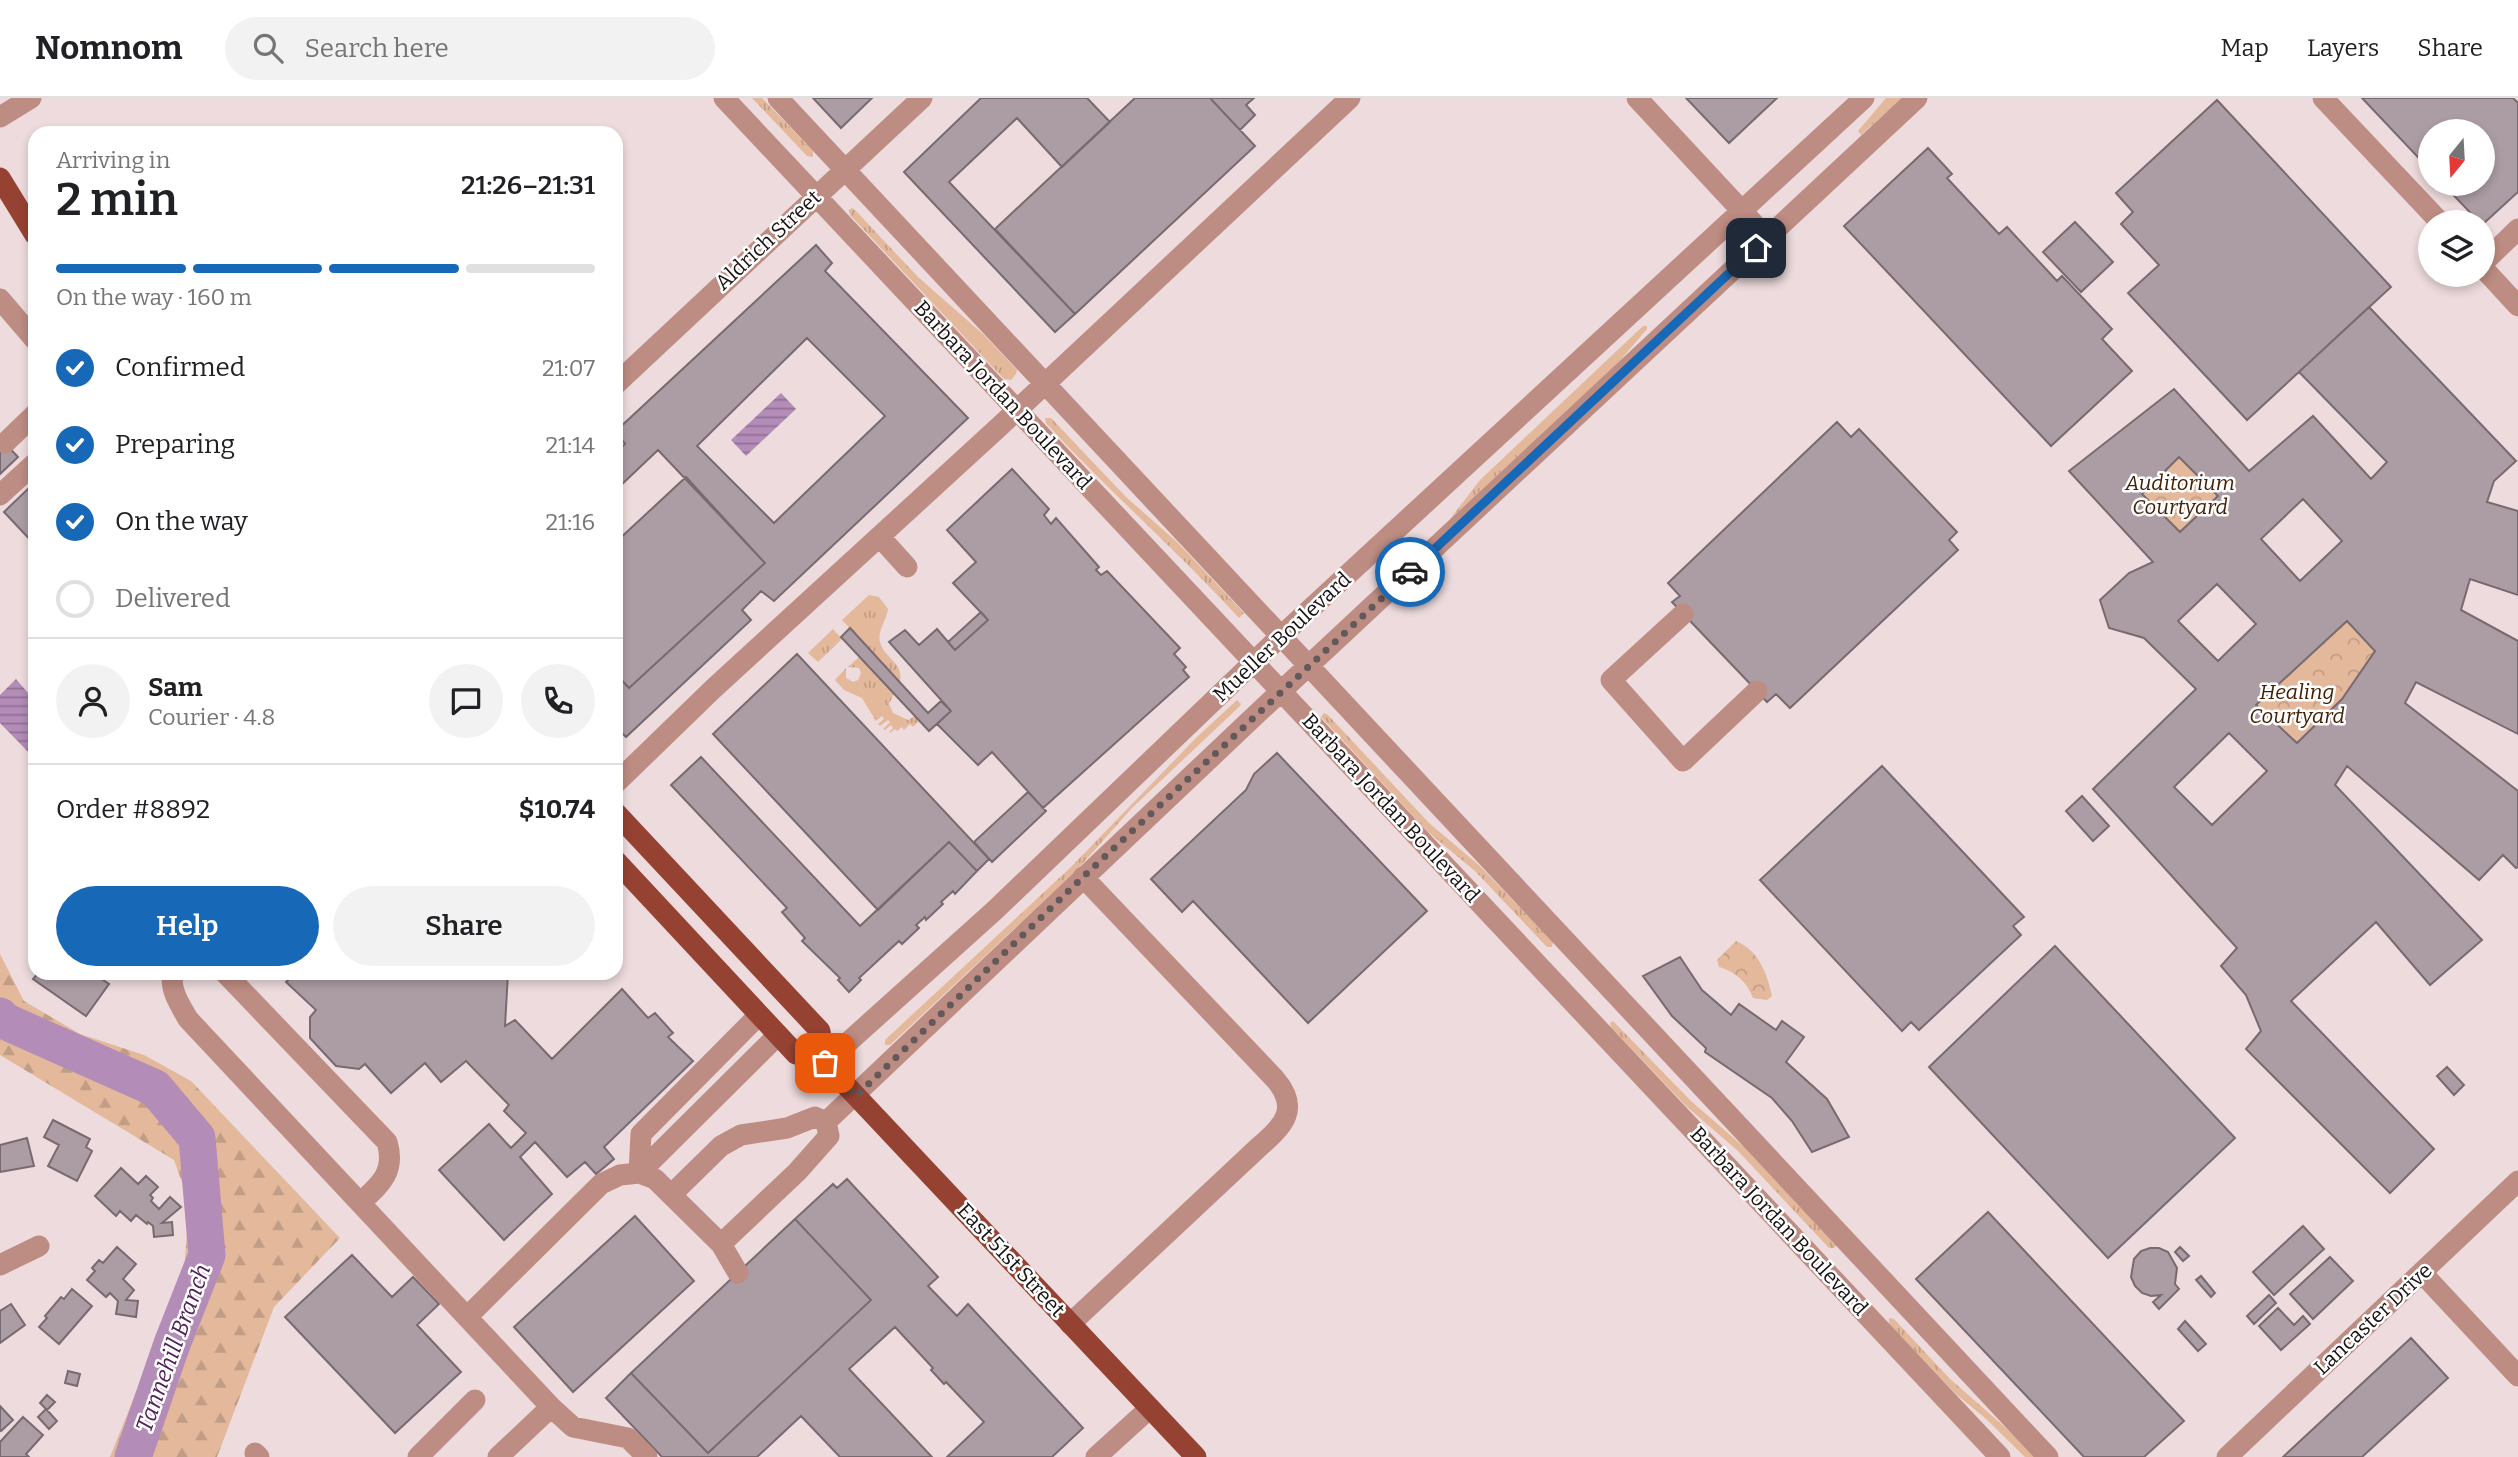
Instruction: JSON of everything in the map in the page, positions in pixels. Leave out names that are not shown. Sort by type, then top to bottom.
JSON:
[{"type":"main road","points":[[0,178],[28,224]]},
{"type":"main road","points":[[623,820],[820,1031],[825,1063]]},
{"type":"main road","name":"East 51st Street","points":[[623,868],[796,1054],[825,1063],[1196,1457]]},
{"type":"street","points":[[0,117],[31,98]]},
{"type":"street","name":"Barbara Jordan Boulevard","points":[[724,98],[2000,1457]]},
{"type":"street","name":"Barbara Jordan Boulevard","points":[[778,98],[2048,1457]]},
{"type":"street","name":"Aldrich Street","points":[[623,377],[922,98]]},
{"type":"street","points":[[623,776],[732,671],[1017,410],[1350,98]]},
{"type":"street","points":[[1637,98],[1767,238]]},
{"type":"street","name":"Mueller Boulevard","points":[[825,1063],[993,911],[1280,637],[1864,98]]},
{"type":"street","name":"Mueller Boulevard","points":[[826,1122],[1281,691],[1917,98]]},
{"type":"street","points":[[2323,98],[2429,210]]},
{"type":"street","points":[[2495,253],[2518,229]]},
{"type":"street","points":[[2495,280],[2518,306]]},
{"type":"street","points":[[0,299],[28,332]]},
{"type":"street","points":[[5,443],[28,421]]},
{"type":"street","points":[[0,495],[28,469]]},
{"type":"street","points":[[880,537],[907,566]]},
{"type":"street","points":[[1683,614],[1611,680],[1683,761],[1756,691]]},
{"type":"street","points":[[1070,1324],[1280,1130],[1285,1121],[1287,1102],[1283,1088],[1275,1079],[1083,877]]},
{"type":"street","points":[[171,980],[177,1001],[188,1019],[551,1407],[573,1427],[628,1438],[647,1457]]},
{"type":"street","points":[[232,980],[387,1142],[390,1153],[382,1183],[359,1203]]},
{"type":"street","points":[[639,1173],[641,1135],[759,1016]]},
{"type":"street","points":[[639,1173],[778,1035]]},
{"type":"street","points":[[672,1194],[721,1146],[741,1135],[787,1128],[815,1117],[826,1122],[829,1136],[781,1189],[721,1244]]},
{"type":"street","points":[[467,1317],[601,1184],[620,1175],[639,1173],[655,1180],[672,1194],[721,1244],[738,1273]]},
{"type":"street","name":"Lancaster Drive","points":[[2227,1457],[2518,1181]]},
{"type":"street","points":[[0,1265],[39,1246]]},
{"type":"street","points":[[2422,1273],[2518,1376]]},
{"type":"street","points":[[419,1457],[475,1400]]},
{"type":"street","points":[[498,1457],[551,1407]]},
{"type":"street","points":[[1096,1457],[1150,1408]]},
{"type":"green space","points":[[752,98],[762,98],[813,151],[813,157],[807,156]]},
{"type":"green space","points":[[1886,98],[1902,98],[1861,135],[1858,131]]},
{"type":"green space","points":[[852,208],[918,277],[984,335],[1017,370],[1011,380],[1004,379],[850,215],[849,210]]},
{"type":"green space","points":[[1643,326],[1647,326],[1647,329],[1618,363],[1450,519],[1480,480]]},
{"type":"green space","points":[[1045,418],[1051,418],[1126,497],[1177,542],[1244,613],[1239,618],[1070,448],[1046,423]]},
{"type":"green space","name":"Auditorium Courtyard","points":[[2179,457],[2218,496],[2180,532],[2142,494]]},
{"type":"green space","points":[[869,595],[879,597],[888,609],[880,642],[899,670],[900,682],[842,620]]},
{"type":"green space","name":"Healing Courtyard","points":[[2347,621],[2375,651],[2342,699],[2297,743],[2256,705]]},
{"type":"green space","points":[[833,629],[842,639],[818,662],[808,653]]},
{"type":"green space","points":[[860,656],[894,694],[889,704],[893,713],[908,720],[915,716],[919,721],[913,727],[910,724],[904,730],[902,727],[890,733],[893,728],[891,725],[883,729],[890,722],[888,720],[880,726],[878,724],[884,719],[882,716],[876,721],[862,698],[844,690],[835,680],[846,668],[846,678],[853,682],[858,680],[861,673],[859,668],[848,667]]},
{"type":"green space","points":[[1237,700],[1240,706],[1132,808],[1076,871],[890,1045],[885,1045],[885,1040],[1071,867],[1197,737]]},
{"type":"green space","points":[[1324,713],[1429,823],[1480,866],[1553,942],[1552,947],[1547,947],[1475,871],[1428,832],[1321,717]]},
{"type":"green space","points":[[1736,941],[1751,951],[1761,964],[1772,996],[1767,1000],[1753,998],[1740,978],[1719,967],[1717,960]]},
{"type":"green space","points":[[0,954],[24,1001],[80,1034],[144,1055],[191,1081],[340,1238],[274,1307],[217,1457],[110,1457],[184,1273],[189,1202],[174,1160],[0,1055]]},
{"type":"green space","points":[[1613,1021],[1691,1101],[1744,1147],[1836,1245],[1834,1248],[1829,1248],[1738,1151],[1686,1106],[1611,1027],[1610,1023]]},
{"type":"green space","points":[[1889,1318],[1894,1319],[1950,1379],[2014,1435],[2034,1457],[2025,1457],[1956,1394],[1889,1324]]},
{"type":"shaded area","points":[[781,393],[796,409],[746,456],[731,440]]},
{"type":"shaded area","points":[[16,679],[28,693],[28,752],[0,723],[0,695]]},
{"type":"building","points":[[813,98],[872,98],[841,128]]},
{"type":"building","points":[[981,98],[1087,98],[1110,122],[1062,167],[1017,118],[949,182],[1075,314],[1055,332],[904,172]]},
{"type":"building","points":[[1135,98],[1210,98],[1255,146],[1075,314],[995,229]]},
{"type":"building","points":[[1210,98],[1254,98],[1246,105],[1255,115],[1240,130]]},
{"type":"building","points":[[1686,98],[1777,98],[1729,143]]},
{"type":"building","points":[[2362,98],[2513,98],[2518,103],[2518,192],[2495,213],[2495,210],[2468,210],[2454,196],[2496,196],[2496,119],[2418,119],[2418,157]]},
{"type":"building","points":[[2217,100],[2391,287],[2247,420],[2128,293],[2159,265],[2121,224],[2133,212],[2116,193]]},
{"type":"building","points":[[1928,148],[1952,174],[1947,178],[1999,234],[2007,227],[2057,281],[2062,276],[2112,329],[2102,339],[2132,371],[2051,446],[1844,226]]},
{"type":"building","points":[[2075,222],[2113,262],[2081,292],[2043,252]]},
{"type":"building","points":[[816,245],[832,263],[825,271],[968,418],[774,601],[761,591],[742,610],[751,620],[626,737],[623,734],[623,682],[629,688],[765,563],[658,450],[623,483],[623,424]],"holes":[[[807,338],[885,416],[774,523],[697,446]]]},
{"type":"building","points":[[2369,307],[2516,461],[2494,481],[2487,502],[2518,511],[2518,595],[2470,579],[2461,610],[2518,641],[2518,734],[2416,682],[2405,703],[2518,791],[2518,867],[2503,855],[2479,880],[2347,766],[2335,785],[2482,940],[2430,985],[2376,922],[2291,1001],[2434,1149],[2390,1193],[2246,1049],[2261,1031],[2246,995],[2221,966],[2237,948],[2093,789],[2196,689],[2144,638],[2109,628],[2100,600],[2129,573],[2153,562],[2069,471],[2174,389],[2249,471],[2313,416],[2371,479],[2387,462],[2299,372]],"holes":[[[2179,457],[2218,496],[2180,532],[2142,494]],[[2303,499],[2342,541],[2300,581],[2261,539]],[[2217,584],[2256,624],[2218,661],[2178,621]],[[2347,621],[2375,651],[2342,699],[2297,743],[2256,705]],[[2229,733],[2267,771],[2212,825],[2174,787]]]},
{"type":"building","points":[[1837,422],[1851,437],[1859,429],[1957,532],[1949,540],[1958,550],[1790,708],[1776,694],[1767,702],[1672,602],[1680,596],[1668,583]]},
{"type":"building","points":[[0,438],[18,457],[0,474]]},
{"type":"building","points":[[1012,469],[1049,509],[1044,515],[1051,524],[1056,518],[1099,567],[1096,570],[1101,575],[1107,571],[1180,648],[1174,654],[1186,667],[1183,670],[1189,677],[1043,808],[992,752],[978,765],[937,724],[951,711],[889,642],[905,630],[919,645],[937,629],[955,650],[988,620],[953,583],[976,562],[947,530]]},
{"type":"building","points":[[686,477],[765,563],[629,688],[623,682],[623,536]]},
{"type":"building","points":[[28,489],[28,538],[4,512]]},
{"type":"building","points":[[981,612],[988,620],[955,650],[948,642]]},
{"type":"building","points":[[850,628],[928,713],[941,701],[951,711],[929,731],[841,637]]},
{"type":"building","points":[[797,654],[989,859],[977,871],[949,842],[878,910],[713,734]]},
{"type":"building","points":[[1277,753],[1427,911],[1308,1023],[1193,901],[1182,912],[1151,879],[1246,790],[1254,774]]},
{"type":"building","points":[[701,757],[860,926],[949,842],[977,871],[955,894],[953,891],[941,902],[943,904],[926,920],[925,917],[916,925],[919,928],[902,944],[899,941],[859,978],[861,980],[849,992],[838,980],[840,978],[802,941],[805,938],[782,912],[787,908],[671,785]]},
{"type":"building","points":[[1882,766],[2024,917],[2013,926],[2021,935],[1919,1030],[1911,1022],[1902,1031],[1760,880]]},
{"type":"building","points":[[1028,792],[1046,811],[992,862],[974,842]]},
{"type":"building","points":[[2082,796],[2109,826],[2093,841],[2066,811]]},
{"type":"building","points":[[2055,946],[2235,1138],[2108,1258],[1929,1067]]},
{"type":"building","points":[[1680,957],[1702,990],[1731,1015],[1739,1004],[1776,1030],[1782,1021],[1804,1037],[1786,1062],[1827,1099],[1849,1137],[1812,1152],[1792,1121],[1772,1098],[1705,1052],[1706,1048],[1672,1016],[1643,976]]},
{"type":"building","points":[[34,980],[103,980],[109,984],[86,1016]]},
{"type":"building","points":[[508,980],[505,1026],[515,1020],[552,1059],[622,989],[648,1018],[655,1013],[673,1033],[668,1037],[693,1061],[604,1147],[614,1159],[596,1174],[585,1162],[567,1177],[535,1142],[520,1157],[552,1194],[504,1240],[439,1170],[489,1124],[511,1148],[526,1133],[504,1111],[509,1105],[466,1061],[441,1082],[425,1063],[391,1093],[365,1064],[359,1069],[336,1066],[310,1038],[310,1017],[316,1010],[286,982]]},
{"type":"building","points":[[2447,1067],[2464,1085],[2454,1095],[2437,1076]]},
{"type":"building","points":[[53,1120],[90,1139],[86,1147],[92,1151],[77,1181],[48,1166],[59,1145],[44,1137]]},
{"type":"building","points":[[27,1138],[34,1166],[0,1172],[0,1145]]},
{"type":"building","points":[[121,1168],[138,1184],[146,1176],[158,1187],[150,1195],[153,1198],[151,1201],[159,1209],[170,1197],[181,1207],[162,1223],[172,1222],[173,1235],[154,1237],[153,1226],[148,1222],[147,1224],[136,1215],[131,1221],[120,1211],[116,1216],[95,1196]]},
{"type":"building","points":[[847,1179],[938,1277],[928,1286],[957,1316],[968,1304],[1083,1428],[1052,1457],[947,1457],[984,1422],[946,1382],[944,1384],[895,1327],[849,1369],[932,1457],[840,1457],[801,1416],[757,1457],[662,1457],[606,1398],[631,1373],[708,1453],[871,1300],[795,1219],[833,1184],[837,1188]]},
{"type":"building","points":[[1988,1212],[2184,1421],[2144,1457],[2084,1457],[1916,1279]]},
{"type":"building","points":[[635,1216],[694,1281],[573,1392],[514,1327]]},
{"type":"building","points":[[795,1219],[871,1300],[708,1453],[631,1373]]},
{"type":"building","points":[[2303,1226],[2324,1249],[2274,1295],[2253,1272]]},
{"type":"building","points":[[117,1247],[136,1264],[123,1279],[134,1290],[126,1300],[138,1301],[136,1317],[116,1314],[118,1301],[110,1293],[106,1297],[87,1280],[95,1271],[92,1268],[99,1260],[103,1263]]},
{"type":"building","points":[[2180,1247],[2189,1256],[2183,1261],[2175,1252]]},
{"type":"building","points":[[2150,1248],[2168,1252],[2177,1268],[2175,1284],[2179,1289],[2159,1309],[2153,1302],[2161,1295],[2142,1293],[2131,1277],[2134,1259],[2141,1251]]},
{"type":"building","points":[[352,1255],[392,1297],[413,1277],[439,1304],[417,1325],[461,1372],[395,1433],[285,1317]]},
{"type":"building","points":[[2330,1257],[2353,1281],[2313,1319],[2290,1294]]},
{"type":"building","points":[[2201,1276],[2215,1293],[2211,1297],[2196,1280]]},
{"type":"building","points":[[72,1289],[92,1306],[59,1344],[39,1327],[61,1297],[64,1299]]},
{"type":"building","points":[[2269,1295],[2276,1303],[2254,1324],[2247,1316]]},
{"type":"building","points":[[11,1304],[25,1325],[0,1343],[0,1311]]},
{"type":"building","points":[[2278,1308],[2294,1325],[2303,1316],[2310,1324],[2281,1350],[2259,1326]]},
{"type":"building","points":[[2185,1321],[2206,1344],[2198,1351],[2178,1329]]},
{"type":"building","points":[[2411,1338],[2448,1378],[2362,1457],[2283,1457]]},
{"type":"building","points":[[68,1371],[80,1374],[77,1386],[65,1383]]},
{"type":"building","points":[[47,1395],[55,1402],[47,1410],[40,1403]]},
{"type":"building","points":[[0,1406],[13,1420],[1,1431],[0,1430]]},
{"type":"building","points":[[46,1409],[57,1421],[49,1429],[38,1417]]},
{"type":"building","points":[[23,1417],[43,1435],[26,1454],[29,1457],[0,1457],[0,1442]]},
{"type":"waterway","name":"Tannehill Branch","points":[[0,1016],[2,1020],[155,1088],[197,1138],[207,1255],[172,1344],[133,1457]]},
{"type":"way so far","points":[[825,1063],[856,1096],[1083,877],[1410,572]]},
{"type":"route","points":[[1410,572],[1756,248]]}]
